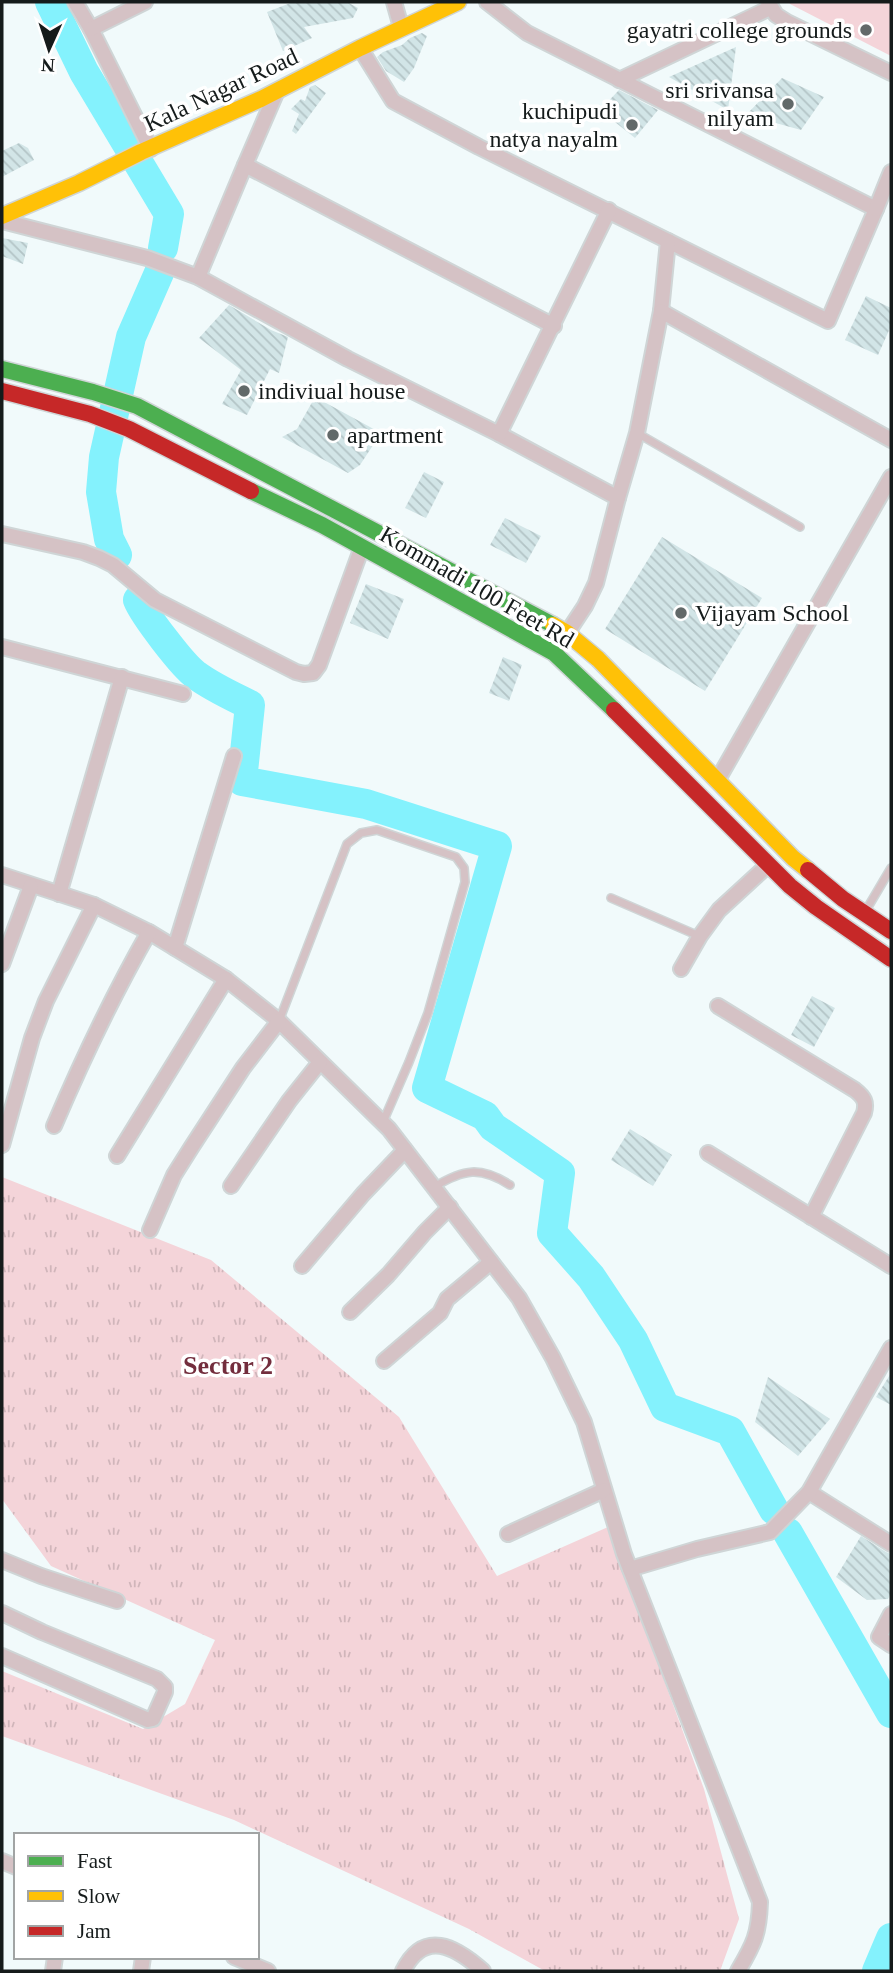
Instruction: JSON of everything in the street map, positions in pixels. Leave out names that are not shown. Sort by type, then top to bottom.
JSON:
[{"type":"main road","name":"Kala Nagar Road","points":[[2,216],[277,91],[401,27],[458,2]]},
{"type":"main road","name":"Kommadi 100 Feet Rd","points":[[2,369],[137,406],[567,633],[598,659],[793,858],[891,931]]},
{"type":"main road","name":"Kommadi 100 Feet Rd","points":[[2,391],[89,414],[129,429],[362,547],[554,653],[624,719],[768,865],[816,907],[891,959]]},
{"type":"street","points":[[75,2],[91,29],[146,150]]},
{"type":"street","points":[[91,29],[145,2]]},
{"type":"street","points":[[394,2],[401,27]]},
{"type":"street","points":[[487,2],[527,33],[876,208]]},
{"type":"street","points":[[619,80],[769,5],[776,15],[787,22],[891,73]]},
{"type":"street","points":[[360,48],[393,101],[828,321],[890,180]]},
{"type":"street","points":[[198,277],[277,91]]},
{"type":"street","points":[[245,165],[554,326]]},
{"type":"street","points":[[499,434],[609,210]]},
{"type":"street","points":[[2,221],[146,258],[198,277],[348,359],[499,434],[618,498]]},
{"type":"street","points":[[554,653],[597,583],[637,433],[661,311],[668,241]]},
{"type":"street","points":[[661,311],[891,440]]},
{"type":"street","points":[[717,781],[891,477]]},
{"type":"street","points":[[2,534],[99,558],[113,565],[155,600],[304,674],[313,673],[319,666],[362,547]]},
{"type":"street","points":[[2,647],[183,694]]},
{"type":"street","points":[[59,894],[122,677]]},
{"type":"street","points":[[175,948],[234,756]]},
{"type":"street","points":[[681,969],[719,910],[768,865]]},
{"type":"street","points":[[2,875],[94,905],[149,932],[226,979],[279,1021],[383,1122],[519,1298],[553,1358],[584,1422],[630,1569],[760,1902],[759,1924],[754,1944],[738,1971]]},
{"type":"street","points":[[2,964],[31,886]]},
{"type":"street","points":[[2,1145],[18,1083],[46,1001],[94,905]]},
{"type":"street","points":[[54,1126],[96,1029],[149,932]]},
{"type":"street","points":[[117,1156],[226,979]]},
{"type":"street","points":[[718,1006],[863,1097],[866,1105],[864,1113],[811,1217]]},
{"type":"street","points":[[150,1230],[174,1175],[243,1068],[279,1021]]},
{"type":"street","points":[[231,1186],[289,1101],[320,1062]]},
{"type":"street","points":[[302,1266],[363,1194],[405,1150]]},
{"type":"street","points":[[708,1153],[891,1266]]},
{"type":"street","points":[[350,1312],[450,1208]]},
{"type":"street","points":[[384,1361],[440,1313],[447,1299],[491,1262]]},
{"type":"street","points":[[630,1569],[696,1549],[770,1532],[809,1492],[891,1348]]},
{"type":"street","points":[[508,1534],[604,1490]]},
{"type":"street","points":[[809,1492],[891,1544]]},
{"type":"street","points":[[2,1559],[41,1576],[117,1601]]},
{"type":"street","points":[[2,1613],[158,1679],[163,1682],[165,1692],[153,1719],[148,1720],[2,1656]]},
{"type":"street","points":[[891,1614],[879,1637],[891,1645]]},
{"type":"street","points":[[403,1971],[418,1950],[429,1945],[443,1946],[458,1952],[483,1971]]},
{"type":"street","points":[[238,1959],[265,1971]]},
{"type":"lane","points":[[637,433],[800,527]]},
{"type":"lane","points":[[279,1021],[347,844],[361,832],[377,830],[456,857],[464,868],[465,882],[428,1013],[383,1122]]},
{"type":"lane","points":[[864,913],[891,868]]},
{"type":"lane","points":[[611,898],[700,936]]},
{"type":"lane","points":[[435,1187],[450,1177],[471,1171],[495,1175],[510,1185]]},
{"type":"green space","name":"gayatri college grounds","points":[[789,2],[891,2],[891,56],[790,4]]},
{"type":"green space","points":[[2,1177],[211,1260],[399,1417],[497,1576],[608,1527],[704,1789],[739,1919],[720,1971],[545,1971],[469,1929],[234,1820],[2,1736],[2,1671],[143,1729],[185,1704],[215,1640],[51,1566],[2,1499]]},
{"type":"building","points":[[293,2],[347,2],[358,8],[353,18],[304,27],[312,38],[283,51],[267,12]]},
{"type":"building","points":[[422,33],[427,36],[414,68],[404,82],[386,71],[377,57]]},
{"type":"building","points":[[736,47],[728,110],[669,77]]},
{"type":"building","name":"sri srivansa nilyam","points":[[782,78],[824,97],[801,130],[746,115]]},
{"type":"building","points":[[315,85],[326,93],[296,134],[292,131],[299,114],[291,109],[301,99],[305,101],[310,87]]},
{"type":"building","name":"kuchipudi natya nayalm","points":[[619,90],[658,110],[635,138],[600,110]]},
{"type":"building","points":[[19,143],[28,148],[34,160],[2,177],[2,151]]},
{"type":"building","points":[[2,238],[28,243],[23,264],[2,256]]},
{"type":"building","points":[[866,296],[891,308],[891,326],[878,355],[845,340]]},
{"type":"building","points":[[229,305],[288,337],[279,373],[270,369],[247,415],[222,404],[241,370],[199,338]]},
{"type":"building","name":"apartment","points":[[315,397],[381,433],[360,465],[348,473],[282,437],[297,429]]},
{"type":"building","points":[[424,472],[444,482],[426,518],[405,508]]},
{"type":"building","points":[[505,518],[541,536],[526,563],[490,545]]},
{"type":"building","name":"Vijayam School","points":[[662,537],[762,598],[705,691],[605,629]]},
{"type":"building","points":[[366,584],[404,599],[388,639],[350,623]]},
{"type":"building","points":[[503,657],[522,665],[509,701],[489,693]]},
{"type":"building","points":[[812,996],[835,1008],[814,1047],[791,1035]]},
{"type":"building","points":[[630,1129],[672,1155],[653,1186],[611,1160]]},
{"type":"building","points":[[891,1373],[891,1405],[876,1397]]},
{"type":"building","points":[[768,1377],[830,1419],[798,1456],[755,1422]]},
{"type":"building","points":[[861,1536],[891,1554],[891,1593],[888,1599],[867,1600],[836,1577]]},
{"type":"waterway","points":[[50,2],[84,72],[169,214],[163,248]]},
{"type":"waterway","points":[[117,555],[109,539],[101,492],[104,457],[131,337],[159,273]]},
{"type":"waterway","points":[[138,600],[156,628],[190,670],[250,705],[242,781],[366,804],[497,846],[427,1088],[485,1116],[493,1127],[560,1173],[552,1233],[591,1277],[633,1340],[665,1407],[730,1431],[774,1510]]},
{"type":"waterway","points":[[788,1533],[891,1713]]},
{"type":"waterway","points":[[877,1971],[891,1938]]},
{"type":"traffic: fast","points":[[2,369],[137,406],[553,625]]},
{"type":"traffic: fast","points":[[251,491],[322,525],[554,653],[614,710]]},
{"type":"traffic: slow","points":[[2,216],[261,99],[458,2]]},
{"type":"traffic: slow","points":[[553,625],[598,659],[793,858],[808,870]]},
{"type":"traffic: jam","points":[[2,391],[90,414],[129,429],[251,491]]},
{"type":"traffic: jam","points":[[614,710],[790,886],[891,959]]},
{"type":"traffic: jam","points":[[808,870],[843,899],[891,931]]},
{"type":"place","name":"gayatri college grounds","points":[[866,30]]},
{"type":"place","name":"sri srivansa nilyam","points":[[788,104]]},
{"type":"place","name":"kuchipudi natya nayalm","points":[[632,125]]},
{"type":"place","name":"indiviual house","points":[[244,391]]},
{"type":"place","name":"apartment","points":[[333,435]]},
{"type":"place","name":"Vijayam School","points":[[681,613]]},
{"type":"district","name":"Sector 2","points":[[228,1365]]}]
